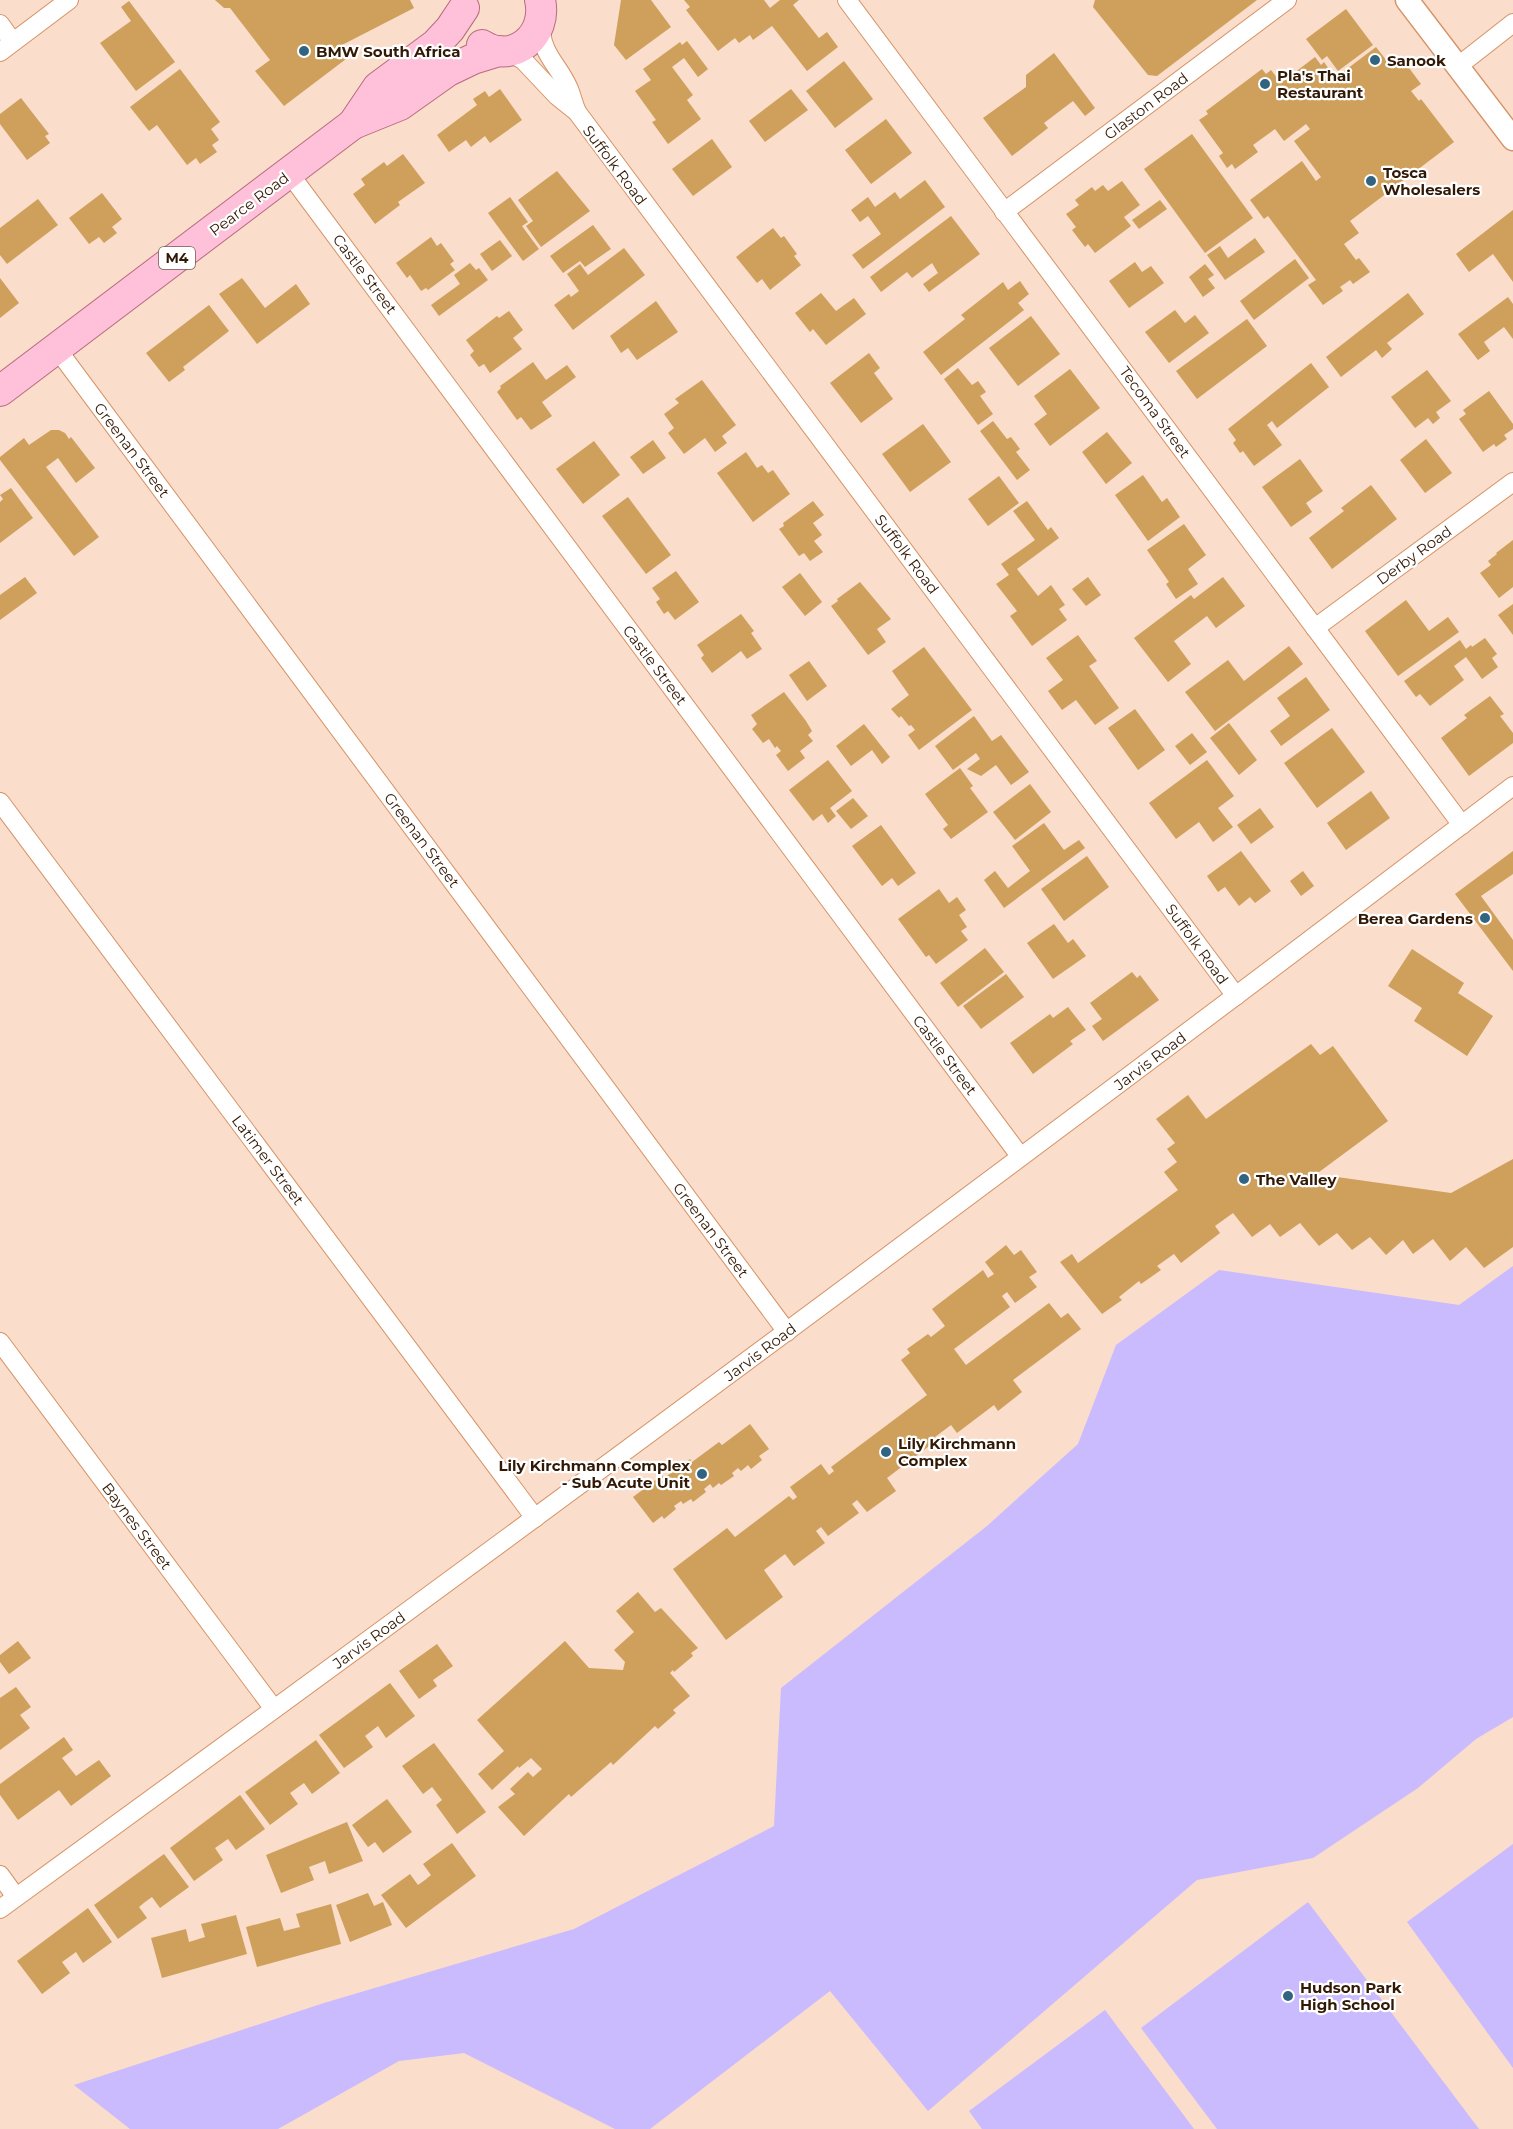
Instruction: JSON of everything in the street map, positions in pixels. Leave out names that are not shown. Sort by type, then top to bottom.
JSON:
[{"type":"main road","name":"Pearce Road","points":[[465,3],[464,19],[472,37],[486,48],[503,51]]},
{"type":"main road","name":"Pearce Road","points":[[353,124],[378,87],[436,44],[450,29],[465,3]]},
{"type":"main road","name":"Pearce Road","points":[[0,391],[353,124],[400,105],[448,71],[473,59],[525,45],[534,36],[543,9]]},
{"type":"street","points":[[0,24],[7,47],[69,0]]},
{"type":"street","name":"Tecoma Street","points":[[847,0],[1462,825]]},
{"type":"street","name":"Glaston Road","points":[[1004,212],[1287,0]]},
{"type":"street","points":[[1407,0],[1513,139]]},
{"type":"street","name":"Suffolk Road","points":[[543,9],[543,46],[569,88],[577,112]]},
{"type":"street","points":[[1457,67],[1513,23]]},
{"type":"street","name":"Suffolk Road","points":[[503,51],[523,60],[557,96],[577,112],[1236,996]]},
{"type":"street","name":"Castle Street","points":[[289,173],[1020,1156]]},
{"type":"street","name":"Greenan Street","points":[[57,349],[787,1332]]},
{"type":"street","name":"Derby Road","points":[[1315,628],[1513,482]]},
{"type":"street","name":"Jarvis Road","points":[[0,1909],[144,1806],[787,1332],[1020,1156],[1157,1057],[1513,786]]},
{"type":"street","name":"Latimer Street","points":[[0,802],[6,824],[535,1518]]},
{"type":"street","name":"Baynes Street","points":[[0,1342],[274,1709]]},
{"type":"street","points":[[0,1875],[16,1897]]},
{"type":"shaded area","points":[[1513,1266],[1513,1717],[1476,1739],[1418,1788],[1313,1858],[1197,1880],[928,2111],[830,1991],[650,2129],[615,2129],[464,2053],[399,2061],[278,2129],[130,2129],[74,2085],[324,2003],[574,1929],[774,1826],[781,1688],[987,1526],[1078,1444],[1116,1345],[1219,1270],[1459,1305]]},
{"type":"shaded area","points":[[1513,1844],[1513,2068],[1407,1922]]},
{"type":"shaded area","points":[[1308,1902],[1479,2129],[1217,2129],[1141,2028]]},
{"type":"shaded area","points":[[1105,2010],[1194,2129],[982,2129],[969,2111]]},
{"type":"building","name":"BMW South Africa","points":[[215,0],[410,0],[414,8],[342,45],[350,56],[284,106],[255,71],[270,60],[230,8],[224,8]]},
{"type":"building","points":[[621,0],[651,0],[671,27],[626,60],[614,45]]},
{"type":"building","points":[[684,0],[764,0],[770,8],[780,0],[799,0],[793,5],[819,38],[827,32],[838,47],[807,71],[772,26],[753,40],[750,35],[739,43],[735,38],[718,51],[686,10],[690,7]]},
{"type":"building","points":[[1095,0],[1257,0],[1157,76],[1148,75],[1093,7]]},
{"type":"building","points":[[129,1],[175,62],[136,91],[100,43],[131,21],[121,7]]},
{"type":"building","points":[[1346,9],[1373,45],[1338,71],[1327,56],[1322,60],[1306,39]]},
{"type":"building","points":[[687,41],[708,69],[698,77],[684,58],[672,67],[693,95],[687,100],[701,119],[668,144],[652,122],[656,120],[635,91],[651,80],[643,69],[680,42],[682,45]]},
{"type":"building","points":[[1376,47],[1390,65],[1393,63],[1395,66],[1403,60],[1421,84],[1411,91],[1419,101],[1421,99],[1454,142],[1350,221],[1359,233],[1344,244],[1356,260],[1359,258],[1370,272],[1353,284],[1350,280],[1340,287],[1343,291],[1323,305],[1308,285],[1316,280],[1268,216],[1264,219],[1250,200],[1302,161],[1316,181],[1321,177],[1294,141],[1310,129],[1306,124],[1284,141],[1275,129],[1253,145],[1258,152],[1235,169],[1232,164],[1227,168],[1219,156],[1223,153],[1199,120],[1208,114],[1206,111],[1262,69],[1266,74],[1271,70],[1281,83],[1315,57],[1321,65],[1324,62],[1335,78]]},
{"type":"building","points":[[1054,53],[1095,108],[1085,116],[1073,101],[1044,123],[1048,128],[1012,156],[983,118],[1026,87],[1026,75]]},
{"type":"building","points":[[844,61],[873,99],[835,128],[806,91]]},
{"type":"building","points":[[180,69],[220,122],[211,129],[219,140],[212,145],[217,152],[200,164],[196,158],[187,165],[157,125],[149,131],[130,107]]},
{"type":"building","points":[[500,89],[522,120],[490,143],[485,136],[471,147],[466,140],[449,152],[437,135],[477,105],[473,99],[485,91],[489,97]]},
{"type":"building","points":[[791,89],[808,110],[765,142],[749,121]]},
{"type":"building","points":[[21,98],[49,134],[45,136],[50,143],[27,160],[0,124],[0,114]]},
{"type":"building","points":[[886,119],[912,153],[871,184],[845,150]]},
{"type":"building","points":[[1192,134],[1253,218],[1205,253],[1144,169]]},
{"type":"building","points":[[712,139],[732,167],[693,196],[672,169]]},
{"type":"building","points":[[403,154],[425,183],[398,202],[400,205],[375,224],[353,194],[365,185],[361,179],[384,162],[387,166]]},
{"type":"building","points":[[557,171],[590,211],[541,247],[526,226],[533,221],[518,200]]},
{"type":"building","points":[[925,180],[945,207],[863,269],[852,255],[881,234],[868,216],[860,222],[851,210],[868,197],[875,207],[895,192],[900,199]]},
{"type":"building","points":[[1122,181],[1140,205],[1124,217],[1131,226],[1095,253],[1088,244],[1085,247],[1072,230],[1076,227],[1066,214],[1079,205],[1075,200],[1092,187],[1095,191],[1103,185],[1108,191]]},
{"type":"building","points":[[102,193],[122,219],[112,227],[117,233],[104,243],[99,237],[89,244],[69,218]]},
{"type":"building","points":[[510,197],[528,222],[522,226],[539,249],[523,261],[488,213]]},
{"type":"building","points":[[38,199],[58,225],[7,264],[0,255],[0,228]]},
{"type":"building","points":[[1160,200],[1167,209],[1139,229],[1132,220]]},
{"type":"building","points":[[1513,210],[1513,282],[1493,254],[1469,272],[1456,254]]},
{"type":"building","points":[[951,216],[980,254],[929,292],[923,284],[938,273],[932,263],[912,278],[907,272],[881,292],[870,277]]},
{"type":"building","points":[[593,225],[611,249],[585,267],[580,261],[563,273],[550,256]]},
{"type":"building","points":[[773,228],[781,238],[784,236],[797,254],[794,256],[801,265],[770,290],[762,279],[757,283],[736,257]]},
{"type":"building","points":[[431,237],[437,246],[441,243],[454,261],[450,264],[455,270],[428,290],[426,288],[421,291],[410,275],[407,278],[396,263]]},
{"type":"building","points":[[1255,238],[1265,252],[1225,280],[1207,255],[1220,246],[1228,258]]},
{"type":"building","points":[[500,240],[512,256],[492,271],[480,254]]},
{"type":"building","points":[[624,248],[645,275],[573,330],[554,305],[569,294],[571,297],[579,291],[567,274],[580,264],[588,275]]},
{"type":"building","points":[[1295,259],[1309,278],[1254,320],[1240,301]]},
{"type":"building","points":[[1135,262],[1142,272],[1151,266],[1164,283],[1129,308],[1109,281]]},
{"type":"building","points":[[470,263],[476,270],[479,268],[488,280],[439,316],[431,305],[460,284],[454,275]]},
{"type":"building","points":[[1205,264],[1214,275],[1208,279],[1215,288],[1203,297],[1189,277]]},
{"type":"building","points":[[0,278],[19,303],[0,318]]},
{"type":"building","points":[[242,278],[265,308],[296,284],[310,304],[257,344],[219,294]]},
{"type":"building","points":[[1020,281],[1029,294],[1018,303],[1024,310],[941,375],[923,352],[965,319],[961,315],[1003,282],[1008,290]]},
{"type":"building","points":[[821,293],[836,311],[854,298],[866,314],[826,345],[813,329],[810,332],[795,313]]},
{"type":"building","points":[[1408,293],[1424,314],[1387,343],[1392,349],[1382,358],[1376,350],[1341,377],[1326,357]]},
{"type":"building","points":[[1508,297],[1513,304],[1513,339],[1504,327],[1484,342],[1490,351],[1478,360],[1458,334]]},
{"type":"building","points":[[656,301],[678,332],[637,360],[628,348],[621,353],[610,336]]},
{"type":"building","points":[[209,305],[229,331],[183,367],[185,370],[169,382],[146,353]]},
{"type":"building","points":[[1175,310],[1185,323],[1195,315],[1209,333],[1169,363],[1145,332]]},
{"type":"building","points":[[509,311],[523,330],[513,338],[522,349],[490,373],[484,364],[479,367],[470,355],[474,351],[466,340],[497,316],[499,318]]},
{"type":"building","points":[[1031,316],[1060,354],[1018,386],[989,348]]},
{"type":"building","points":[[1247,319],[1267,346],[1197,399],[1176,371]]},
{"type":"building","points":[[869,353],[880,368],[874,373],[893,399],[861,423],[830,383]]},
{"type":"building","points":[[533,362],[546,380],[567,365],[576,377],[542,402],[552,416],[531,430],[521,417],[517,420],[497,392],[500,386]]},
{"type":"building","points":[[1311,363],[1329,387],[1277,428],[1272,421],[1267,425],[1282,445],[1254,466],[1243,451],[1240,453],[1233,443],[1236,440],[1228,429]]},
{"type":"building","points":[[958,368],[972,385],[978,381],[986,392],[980,396],[993,414],[978,425],[944,379]]},
{"type":"building","points":[[1070,369],[1100,408],[1050,446],[1034,424],[1047,414],[1034,396]]},
{"type":"building","points":[[1427,370],[1451,401],[1436,412],[1440,418],[1433,424],[1428,418],[1415,428],[1391,397]]},
{"type":"building","points":[[702,380],[736,425],[722,436],[727,443],[715,452],[705,438],[684,454],[668,433],[674,428],[664,414],[679,403],[675,399]]},
{"type":"building","points":[[1489,391],[1513,424],[1513,429],[1504,435],[1507,439],[1483,452],[1459,419],[1466,414],[1463,410]]},
{"type":"building","points":[[993,421],[1007,439],[1011,437],[1020,449],[1016,452],[1030,470],[1017,480],[980,431]]},
{"type":"building","points":[[923,424],[951,462],[910,492],[882,454]]},
{"type":"building","points":[[51,430],[59,430],[69,439],[71,437],[95,468],[76,483],[58,458],[46,467],[99,537],[74,556],[0,460],[0,457],[24,438],[29,445]]},
{"type":"building","points":[[1107,432],[1132,463],[1106,484],[1082,452]]},
{"type":"building","points":[[1426,439],[1452,473],[1425,493],[1400,460]]},
{"type":"building","points":[[653,440],[666,458],[643,474],[630,457]]},
{"type":"building","points":[[594,441],[620,475],[583,504],[556,469]]},
{"type":"building","points":[[746,452],[757,468],[762,465],[768,473],[773,470],[790,494],[753,522],[717,473]]},
{"type":"building","points":[[1300,459],[1323,491],[1306,503],[1312,512],[1291,527],[1262,487]]},
{"type":"building","points":[[1143,475],[1162,502],[1167,498],[1180,517],[1148,541],[1115,495]]},
{"type":"building","points":[[999,476],[1019,503],[988,526],[968,499]]},
{"type":"building","points":[[1371,485],[1397,519],[1332,569],[1309,538],[1344,511],[1341,508]]},
{"type":"building","points":[[11,488],[33,518],[0,543],[0,502],[3,499],[0,495]]},
{"type":"building","points":[[628,497],[671,555],[646,574],[602,516]]},
{"type":"building","points":[[813,501],[824,515],[813,523],[822,535],[814,541],[823,552],[810,561],[804,553],[799,556],[779,529],[784,526],[783,523]]},
{"type":"building","points":[[1027,501],[1048,530],[1051,527],[1059,538],[1017,569],[1038,596],[1051,585],[1065,605],[1059,609],[1067,620],[1032,646],[1010,616],[1017,611],[996,584],[1009,575],[1001,564],[1035,540],[1013,511]]},
{"type":"building","points":[[1184,524],[1206,555],[1188,569],[1198,584],[1176,599],[1166,584],[1169,582],[1147,550]]},
{"type":"building","points":[[1513,540],[1513,587],[1499,598],[1480,573],[1491,565],[1488,561],[1496,553]]},
{"type":"building","points":[[676,571],[699,602],[675,620],[668,611],[664,614],[656,602],[660,599],[652,588]]},
{"type":"building","points":[[800,573],[822,602],[805,616],[782,587]]},
{"type":"building","points":[[25,577],[37,593],[0,620],[0,595]]},
{"type":"building","points":[[1088,577],[1101,595],[1086,606],[1072,589]]},
{"type":"building","points":[[1223,577],[1245,606],[1216,628],[1207,616],[1174,641],[1191,664],[1168,682],[1134,638],[1191,595],[1194,599]]},
{"type":"building","points":[[860,582],[891,619],[877,629],[886,642],[868,655],[831,606]]},
{"type":"building","points":[[1406,600],[1429,631],[1448,617],[1459,632],[1398,676],[1365,631]]},
{"type":"building","points":[[1513,604],[1513,635],[1498,615]]},
{"type":"building","points":[[741,614],[754,631],[751,633],[762,649],[747,659],[741,651],[712,673],[701,658],[704,655],[697,645]]},
{"type":"building","points":[[1078,635],[1097,661],[1089,666],[1119,708],[1095,725],[1076,700],[1062,710],[1048,691],[1063,680],[1046,658]]},
{"type":"building","points":[[1485,638],[1497,654],[1492,658],[1498,667],[1482,679],[1466,657],[1454,666],[1464,680],[1430,706],[1420,694],[1416,697],[1404,681],[1460,640],[1466,649]]},
{"type":"building","points":[[1289,646],[1303,664],[1215,731],[1185,692],[1228,660],[1244,681]]},
{"type":"building","points":[[924,647],[972,710],[919,750],[908,735],[915,730],[891,709],[909,695],[892,671]]},
{"type":"building","points":[[809,661],[827,686],[807,701],[789,675]]},
{"type":"building","points":[[1306,677],[1330,710],[1281,746],[1270,731],[1290,716],[1277,698]]},
{"type":"building","points":[[784,692],[812,731],[808,735],[813,741],[800,751],[805,758],[788,771],[776,755],[781,751],[777,746],[775,748],[769,739],[763,743],[752,729],[757,724],[751,715]]},
{"type":"building","points":[[1490,696],[1504,714],[1500,716],[1513,733],[1513,743],[1469,776],[1441,738],[1467,718],[1464,715]]},
{"type":"building","points":[[1135,709],[1165,750],[1138,770],[1108,728]]},
{"type":"building","points":[[974,716],[992,741],[1001,735],[1029,772],[1011,785],[996,765],[981,776],[967,769],[980,759],[976,753],[953,770],[935,746]]},
{"type":"building","points":[[1229,723],[1257,760],[1239,775],[1210,738]]},
{"type":"building","points":[[864,724],[890,757],[882,764],[872,750],[851,766],[836,746]]},
{"type":"building","points":[[1332,728],[1365,772],[1317,808],[1284,763]]},
{"type":"building","points":[[1192,733],[1207,752],[1190,765],[1175,746]]},
{"type":"building","points":[[828,760],[852,791],[830,808],[836,816],[828,823],[822,814],[813,821],[789,790]]},
{"type":"building","points":[[1207,760],[1234,796],[1218,808],[1233,827],[1213,842],[1199,822],[1176,839],[1149,803]]},
{"type":"building","points":[[960,768],[973,786],[970,788],[988,812],[951,839],[943,829],[948,825],[925,794]]},
{"type":"building","points":[[1030,784],[1051,812],[1015,840],[993,812]]},
{"type":"building","points":[[1371,791],[1390,818],[1346,850],[1327,823]]},
{"type":"building","points":[[853,798],[868,816],[851,829],[836,811]]},
{"type":"building","points":[[1260,808],[1274,827],[1251,844],[1237,825]]},
{"type":"building","points":[[1044,823],[1064,850],[1079,840],[1085,848],[1004,908],[984,880],[995,871],[1008,888],[1030,871],[1012,846]]},
{"type":"building","points":[[881,825],[916,873],[898,886],[892,878],[882,886],[852,846]]},
{"type":"building","points":[[1241,851],[1271,891],[1255,903],[1250,897],[1239,906],[1225,887],[1218,892],[1207,876]]},
{"type":"building","name":"Berea Gardens","points":[[1513,851],[1513,874],[1481,896],[1513,940],[1513,971],[1455,894]]},
{"type":"building","points":[[1087,856],[1109,887],[1064,921],[1041,889]]},
{"type":"building","points":[[1303,871],[1314,886],[1301,896],[1290,881]]},
{"type":"building","points":[[939,889],[949,903],[957,897],[966,910],[959,915],[967,927],[961,931],[968,940],[936,964],[929,955],[926,957],[898,919]]},
{"type":"building","points":[[1054,924],[1068,943],[1073,939],[1086,956],[1053,979],[1027,943]]},
{"type":"building","points":[[985,948],[1004,972],[958,1007],[940,983]]},
{"type":"building","points":[[1412,949],[1464,983],[1458,993],[1493,1016],[1467,1056],[1414,1021],[1422,1008],[1388,986]]},
{"type":"building","points":[[1132,972],[1137,978],[1140,975],[1159,1000],[1103,1041],[1092,1026],[1102,1019],[1090,1003]]},
{"type":"building","points":[[1006,974],[1024,997],[981,1029],[963,1006]]},
{"type":"building","points":[[1068,1007],[1086,1030],[1070,1041],[1073,1044],[1033,1074],[1010,1043],[1050,1014],[1053,1018]]},
{"type":"building","name":"The Valley","points":[[1311,1044],[1320,1055],[1333,1046],[1388,1121],[1311,1178],[1326,1179],[1330,1176],[1451,1193],[1513,1159],[1513,1247],[1484,1268],[1466,1247],[1450,1261],[1433,1239],[1413,1254],[1403,1240],[1386,1255],[1370,1237],[1352,1250],[1337,1233],[1319,1246],[1300,1223],[1280,1237],[1270,1224],[1252,1237],[1233,1213],[1215,1226],[1220,1233],[1181,1263],[1174,1254],[1157,1266],[1161,1270],[1141,1284],[1139,1281],[1119,1297],[1122,1300],[1102,1314],[1060,1262],[1072,1254],[1078,1263],[1178,1190],[1164,1172],[1177,1162],[1167,1149],[1175,1143],[1156,1119],[1188,1095],[1206,1119]]},
{"type":"building","name":"Lily Kirchmann Complex","points":[[1006,1245],[1014,1255],[1021,1250],[1037,1272],[1029,1277],[1037,1287],[1015,1303],[1007,1292],[1002,1296],[1010,1307],[954,1349],[966,1365],[1049,1303],[1061,1318],[1068,1313],[1081,1329],[1013,1380],[1022,1392],[998,1411],[994,1405],[957,1433],[951,1425],[935,1437],[937,1440],[887,1478],[896,1491],[867,1512],[857,1500],[852,1504],[859,1513],[828,1536],[821,1527],[816,1531],[825,1543],[794,1566],[785,1554],[764,1570],[783,1597],[726,1640],[673,1569],[727,1528],[735,1537],[789,1496],[793,1500],[797,1497],[790,1487],[821,1464],[829,1475],[834,1471],[831,1467],[927,1395],[901,1360],[910,1353],[907,1349],[928,1334],[931,1337],[945,1326],[932,1309],[983,1270],[988,1278],[994,1274],[985,1262]]},
{"type":"building","name":"Lily Kirchmann Complex - Sub Acute Unit","points":[[750,1424],[769,1449],[759,1456],[762,1460],[751,1469],[748,1465],[741,1471],[738,1468],[732,1473],[734,1476],[721,1485],[719,1483],[713,1488],[710,1484],[704,1489],[706,1492],[693,1502],[691,1499],[683,1504],[681,1501],[674,1506],[676,1509],[664,1519],[662,1516],[653,1523],[633,1497],[662,1475],[664,1478],[690,1459],[692,1462],[719,1442],[722,1445]]},
{"type":"building","points":[[638,1592],[655,1612],[661,1608],[698,1648],[691,1653],[693,1656],[670,1673],[690,1696],[673,1710],[676,1713],[658,1729],[655,1726],[613,1765],[611,1762],[571,1797],[569,1794],[524,1836],[498,1807],[515,1794],[510,1789],[528,1772],[533,1777],[542,1769],[531,1758],[519,1768],[518,1766],[492,1790],[478,1774],[504,1751],[477,1720],[565,1641],[589,1668],[623,1670],[625,1662],[614,1650],[634,1632],[616,1611]]},
{"type":"building","points":[[18,1641],[31,1658],[9,1674],[0,1662],[0,1655]]},
{"type":"building","points":[[437,1644],[453,1666],[433,1680],[437,1686],[419,1699],[399,1671]]},
{"type":"building","points":[[390,1683],[415,1716],[386,1738],[378,1726],[365,1736],[373,1747],[344,1768],[319,1735]]},
{"type":"building","points":[[16,1687],[31,1707],[20,1715],[30,1728],[0,1750],[0,1698]]},
{"type":"building","points":[[64,1737],[73,1750],[62,1758],[76,1776],[99,1760],[111,1776],[71,1806],[59,1790],[18,1820],[0,1795],[0,1784]]},
{"type":"building","points":[[316,1740],[340,1773],[312,1794],[304,1783],[290,1793],[298,1804],[270,1825],[245,1792]]},
{"type":"building","points":[[434,1743],[486,1812],[457,1834],[436,1805],[442,1800],[432,1787],[423,1794],[402,1766]]},
{"type":"building","points":[[240,1795],[265,1829],[236,1850],[228,1839],[215,1848],[223,1860],[194,1881],[170,1848]]},
{"type":"building","points":[[387,1799],[412,1832],[383,1853],[375,1842],[368,1847],[352,1825]]},
{"type":"building","points":[[347,1822],[363,1861],[329,1874],[325,1861],[309,1867],[314,1880],[281,1893],[266,1855]]},
{"type":"building","points":[[452,1843],[476,1876],[406,1928],[381,1895],[410,1874],[418,1885],[425,1880],[431,1875],[423,1864]]},
{"type":"building","points":[[164,1854],[189,1887],[160,1908],[152,1897],[145,1902],[139,1907],[147,1918],[118,1939],[94,1905]]},
{"type":"building","points":[[368,1893],[374,1906],[383,1902],[392,1925],[350,1942],[336,1905]]},
{"type":"building","points":[[331,1904],[341,1944],[257,1967],[246,1927],[280,1918],[284,1931],[300,1927],[296,1914]]},
{"type":"building","points":[[88,1908],[112,1942],[83,1963],[76,1952],[62,1962],[70,1973],[42,1994],[17,1961]]},
{"type":"building","points":[[236,1915],[247,1954],[162,1978],[151,1938],[186,1929],[189,1942],[205,1937],[201,1924]]},
{"type":"place","name":"BMW South Africa","points":[[304,51]]},
{"type":"place","name":"Sanook","points":[[1375,60]]},
{"type":"place","name":"Pla's Thai Restaurant","points":[[1265,84]]},
{"type":"place","name":"Tosca Wholesalers","points":[[1371,181]]},
{"type":"place","name":"Berea Gardens","points":[[1485,918]]},
{"type":"place","name":"The Valley","points":[[1244,1179]]},
{"type":"place","name":"Lily Kirchmann Complex","points":[[886,1452]]},
{"type":"place","name":"Lily Kirchmann Complex - Sub Acute Unit","points":[[702,1474]]},
{"type":"place","name":"Hudson Park High School","points":[[1288,1996]]}]
